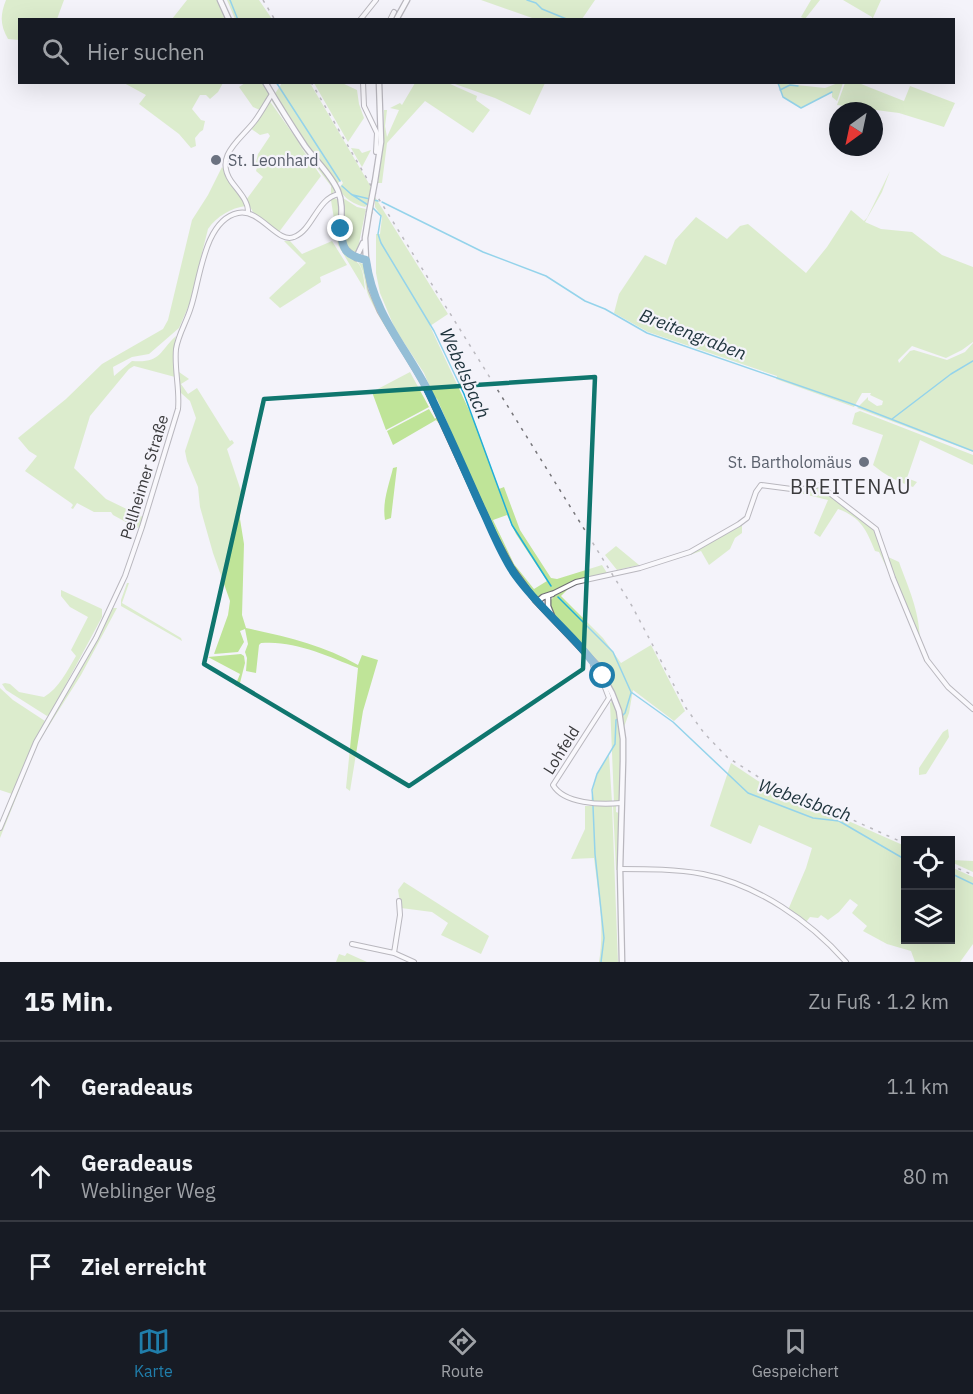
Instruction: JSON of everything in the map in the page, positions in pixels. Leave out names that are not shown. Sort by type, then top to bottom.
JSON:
[{"type":"main road","points":[[220,0],[228,18]]},
{"type":"main road","points":[[397,18],[407,0]]},
{"type":"main road","points":[[266,84],[303,143],[334,183],[339,194],[343,245],[348,254],[366,260]]},
{"type":"main road","points":[[379,84],[378,154],[365,238],[371,289],[380,311],[425,385],[502,552],[538,603],[596,664],[612,693],[620,717],[623,761],[620,869],[622,962]]},
{"type":"main road","points":[[356,258],[365,238]]},
{"type":"main road","points":[[538,603],[550,596]]},
{"type":"main road","points":[[550,596],[548,606],[553,619]]},
{"type":"street","points":[[362,18],[376,0]]},
{"type":"street","points":[[391,18],[394,12]]},
{"type":"street","points":[[363,84],[364,106],[377,133],[378,154]]},
{"type":"street","points":[[272,94],[255,121],[232,146],[225,161],[229,178],[249,207],[249,213],[284,237],[292,238],[300,233],[323,205],[339,194]]},
{"type":"street","name":"Pellheimer Straße","points":[[0,828],[36,741],[96,638],[132,557],[176,416],[179,396],[176,347],[192,305],[211,239],[226,218],[238,213],[249,213]]},
{"type":"street","points":[[550,596],[576,582],[640,568],[690,552],[747,518],[756,492],[761,485],[799,490],[819,485],[876,529],[927,660],[948,687],[973,709]]},
{"type":"street","name":"Lohfeld","points":[[596,664],[593,666],[609,698],[553,785],[559,792],[584,802],[621,803]]},
{"type":"street","points":[[620,869],[672,870],[713,876],[750,890],[794,916],[823,937],[846,962]]},
{"type":"street","points":[[394,953],[400,915],[399,902]]},
{"type":"street","points":[[352,944],[394,953],[414,962]]},
{"type":"highlighted area","points":[[595,377],[583,669],[409,786],[204,664],[264,399]]},
{"type":"green space","points":[[6,0],[64,0],[57,18],[18,18],[18,40],[8,39],[2,24]]},
{"type":"green space","points":[[187,0],[217,0],[226,18],[173,18]]},
{"type":"green space","points":[[227,0],[259,0],[271,18],[235,18]]},
{"type":"green space","points":[[481,0],[595,0],[583,18],[532,18]]},
{"type":"green space","points":[[811,0],[820,0],[806,18],[801,17]]},
{"type":"green space","points":[[843,0],[881,0],[872,17]]},
{"type":"green space","points":[[126,84],[222,84],[210,99],[206,95],[200,95],[192,109],[201,120],[205,121],[203,130],[195,138],[196,146],[191,148],[179,134],[139,104],[146,95]]},
{"type":"green space","points":[[244,84],[263,84],[270,96],[260,110],[253,107],[239,87]]},
{"type":"green space","points":[[281,84],[311,84],[371,187],[365,207],[353,203],[343,195],[339,188],[343,183],[341,180],[337,184],[303,140],[274,95]]},
{"type":"green space","points":[[315,84],[344,84],[357,90],[364,118],[348,142]]},
{"type":"green space","points":[[414,84],[450,84],[477,96],[476,100],[490,110],[473,133],[425,101],[387,143],[382,183],[378,183],[383,145],[384,110],[387,110],[385,126],[387,137],[399,110],[390,108],[400,103],[402,105]]},
{"type":"green space","points":[[455,84],[545,84],[530,115],[495,98]]},
{"type":"green space","points":[[778,84],[825,88],[843,84],[837,101],[832,97],[832,92],[801,108],[783,97]]},
{"type":"green space","points":[[845,84],[861,84],[904,101],[910,86],[955,103],[944,127],[899,113],[883,111],[883,102],[838,102]]},
{"type":"green space","points":[[269,100],[298,141],[271,100],[274,101],[335,190],[331,196],[331,186],[298,143],[321,176],[279,232],[253,212],[246,200],[263,177],[256,171],[258,164],[256,162],[258,154],[270,136],[268,133],[260,135],[250,128]]},
{"type":"green space","points":[[351,148],[359,149],[362,153],[371,150],[362,167]]},
{"type":"green space","points":[[222,167],[246,206],[225,213],[208,229],[189,305],[179,328],[149,354],[132,357],[113,367],[114,376],[132,361],[154,358],[176,336],[175,377],[134,366],[129,369],[90,416],[74,468],[106,499],[143,517],[140,527],[137,528],[111,512],[94,512],[77,503],[73,509],[71,503],[25,471],[37,456],[29,451],[18,438],[66,399],[102,364],[163,329],[168,320],[192,220]]},
{"type":"green space","points":[[890,171],[882,192],[865,222],[881,229],[912,232],[942,255],[973,267],[973,342],[946,358],[912,346],[898,360],[899,363],[910,351],[914,350],[947,360],[965,352],[973,343],[973,452],[857,408],[868,397],[868,400],[877,406],[882,405],[883,401],[870,395],[871,393],[862,393],[854,407],[776,379],[777,376],[648,332],[614,313],[619,294],[645,255],[666,265],[675,240],[696,217],[727,239],[740,226],[748,224],[806,273],[827,247],[851,210],[864,221],[867,218]]},
{"type":"green space","points":[[375,197],[448,314],[430,326],[475,423],[499,489],[504,487],[520,530],[551,578],[557,579],[602,565],[607,573],[585,578],[538,597],[513,568],[450,434],[451,431],[437,399],[424,373],[395,329],[380,293],[376,273],[376,234],[380,234],[382,217],[375,207]],"holes":[[[507,515],[516,534],[547,581],[534,589],[514,564],[493,520]]]},
{"type":"green space","points":[[334,198],[338,200],[343,250],[360,266],[365,290],[338,245],[331,200]]},
{"type":"green space","points":[[343,198],[357,207],[366,209],[358,248],[352,254],[343,235]]},
{"type":"green space","points":[[284,241],[290,241],[302,254],[332,241],[347,265],[320,277],[321,282],[280,308],[269,298],[306,263]]},
{"type":"green space","points":[[358,262],[363,264],[371,297],[408,362],[373,306]]},
{"type":"green space","points":[[179,372],[189,379],[181,384],[188,394],[197,388],[230,441],[234,443],[227,449],[241,491],[240,519],[244,544],[242,615],[246,628],[317,647],[358,665],[362,655],[378,660],[363,711],[350,791],[346,788],[358,668],[298,646],[261,643],[256,673],[246,671],[245,652],[248,644],[245,629],[240,631],[244,642],[238,652],[214,654],[228,615],[230,601],[200,507],[198,487],[187,461],[185,451],[196,418],[190,401],[181,393]]},
{"type":"green space","points":[[410,372],[429,407],[386,430],[372,392]]},
{"type":"green space","points":[[429,409],[435,419],[437,416],[482,514],[480,514],[441,426],[436,420],[393,445],[387,431]]},
{"type":"green space","points":[[860,411],[973,455],[973,465],[920,440],[907,478],[917,482],[913,487],[897,480],[873,465],[883,435],[852,424],[855,413]]},
{"type":"green space","points":[[397,467],[391,518],[385,520],[386,494],[393,468]]},
{"type":"green space","points":[[818,486],[854,512],[874,531],[894,583],[866,531],[846,512],[838,509],[820,537],[814,533],[828,500],[791,491]]},
{"type":"green space","points":[[742,524],[742,533],[735,538],[730,549],[709,565],[701,551],[687,556]]},
{"type":"green space","points":[[616,546],[639,565],[617,570],[605,555]]},
{"type":"green space","points":[[886,556],[899,562],[915,608],[920,638]]},
{"type":"green space","points":[[127,583],[129,583],[122,603],[181,638],[182,641],[121,606]]},
{"type":"green space","points":[[569,588],[561,596],[603,638],[621,663],[651,645],[685,711],[674,721],[633,690],[624,727],[616,697],[602,671],[551,611],[549,603],[554,596]]},
{"type":"green space","points":[[61,590],[102,609],[102,617],[47,716],[6,690],[2,684],[10,684],[19,692],[44,697],[54,689],[66,673],[76,656],[71,650],[88,617],[70,607],[61,596]]},
{"type":"green space","points":[[113,608],[117,608],[81,675],[38,743],[0,838],[0,831],[37,743],[74,681]]},
{"type":"green space","points":[[241,654],[244,656],[245,663],[239,687],[235,686],[240,674],[208,657]]},
{"type":"green space","points":[[0,688],[13,700],[45,721],[12,794],[0,790]]},
{"type":"green space","points":[[613,700],[620,750],[619,801],[614,802],[610,703]]},
{"type":"green space","points":[[948,729],[949,737],[926,774],[919,775],[919,768],[943,732]]},
{"type":"green space","points":[[609,755],[612,802],[591,802],[596,777]]},
{"type":"green space","points":[[731,763],[758,781],[901,844],[901,944],[955,944],[955,869],[973,877],[973,944],[960,962],[915,962],[911,951],[887,944],[863,931],[867,926],[852,913],[858,905],[850,899],[839,912],[828,920],[821,915],[818,918],[810,917],[806,922],[788,910],[812,848],[759,825],[751,844],[710,826]]},
{"type":"green space","points":[[612,805],[618,962],[599,962],[601,923],[594,858],[571,859],[585,829],[585,806]]},
{"type":"green space","points":[[613,805],[619,813],[618,870],[616,870]]},
{"type":"green space","points":[[955,860],[973,861],[973,872],[955,864]]},
{"type":"green space","points":[[404,882],[489,936],[481,954],[441,935],[448,923],[432,912],[401,908],[398,890]]},
{"type":"green space","points":[[347,953],[367,962],[336,962],[339,954],[345,956]]},
{"type":"waterway","name":"Webelsbach","points":[[230,0],[237,18]]},
{"type":"waterway","points":[[527,0],[564,18]]},
{"type":"waterway","name":"Webelsbach","points":[[277,84],[340,181]]},
{"type":"waterway","points":[[778,84],[783,97],[801,108],[832,92]]},
{"type":"waterway","points":[[780,90],[790,85],[798,86]]},
{"type":"waterway","name":"Breitengraben","points":[[342,186],[368,205]]},
{"type":"waterway","name":"Breitengraben","points":[[353,195],[378,201]]},
{"type":"waterway","name":"Breitengraben","points":[[382,202],[483,252],[546,276],[585,301],[605,309],[647,333],[855,405],[973,451]]},
{"type":"waterway","name":"Webelsbach","points":[[372,207],[381,216],[378,234],[381,243],[434,331],[464,394],[512,525],[551,586]]},
{"type":"waterway","points":[[892,419],[951,374],[973,361]]},
{"type":"waterway","name":"Webelsbach","points":[[558,597],[613,652],[631,692],[673,722],[748,793],[813,818],[839,821],[901,857]]},
{"type":"waterway","points":[[622,716],[631,693]]},
{"type":"waterway","points":[[593,801],[592,790],[597,774],[615,744],[616,720],[618,719]]},
{"type":"waterway","points":[[593,806],[595,854],[604,938],[601,962]]},
{"type":"waterway","name":"Webelsbach","points":[[955,875],[973,884]]},
{"type":"railway","points":[[263,0],[274,18]]},
{"type":"railway","points":[[312,84],[377,196],[632,606],[686,708],[704,733],[727,757],[760,778],[901,842]]},
{"type":"railway","points":[[955,867],[973,875]]},
{"type":"place","name":"St. Leonhard","points":[[216,160]]},
{"type":"place","name":"St. Bartholomäus","points":[[864,462]]},
{"type":"district","name":"BREITENAU","points":[[851,486]]},
{"type":"route","points":[[341,229],[344,249],[348,254],[366,260],[374,298],[425,385],[502,552],[526,590],[584,650],[603,676]]}]
